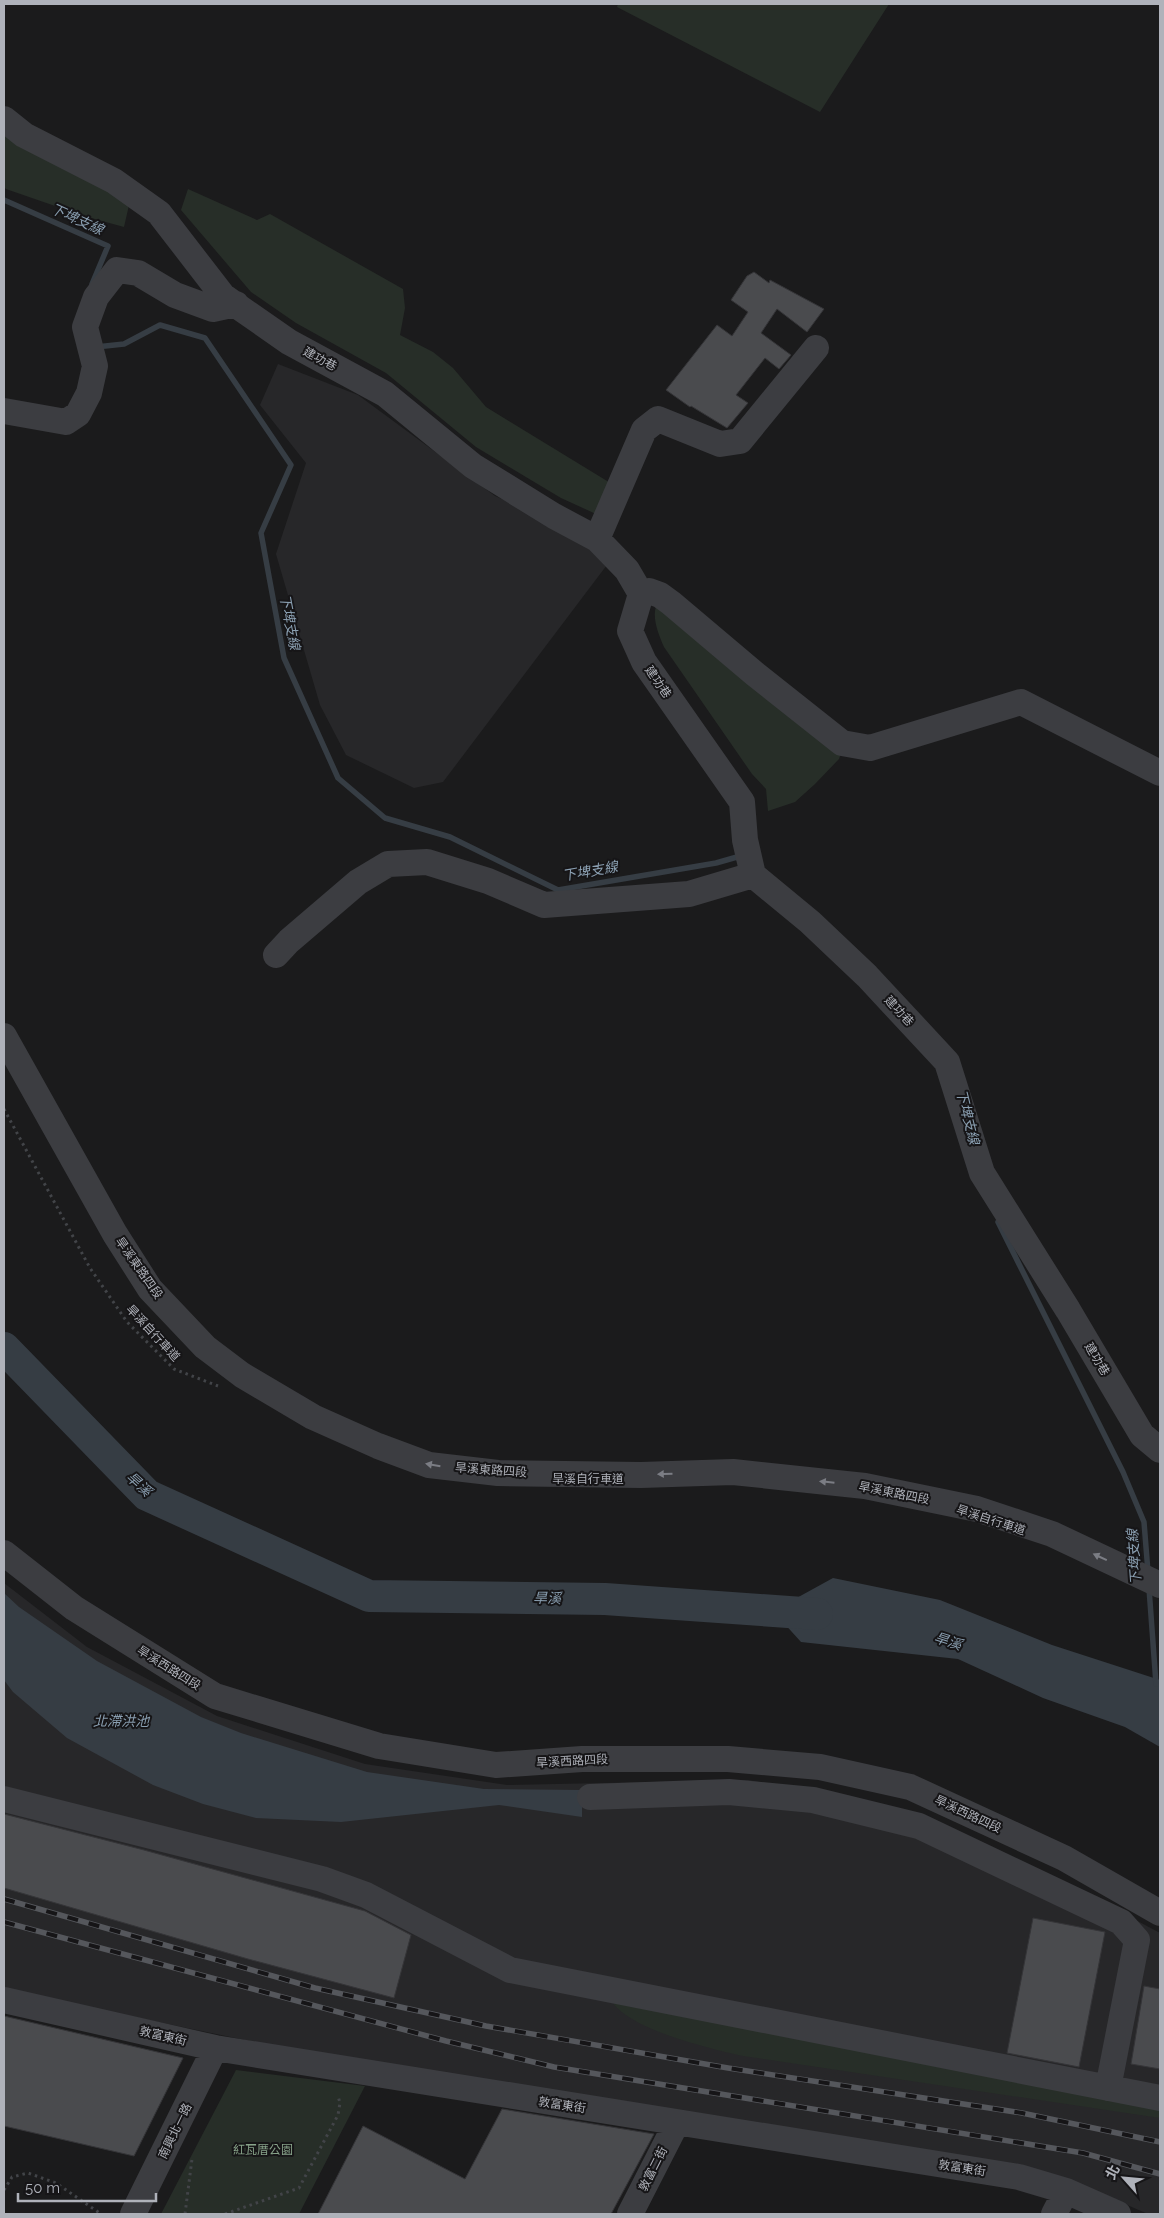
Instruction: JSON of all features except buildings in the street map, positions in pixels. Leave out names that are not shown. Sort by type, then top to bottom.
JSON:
[{"type":"street","name":"建功巷","points":[[4,119],[24,136],[114,181],[159,213],[223,296],[288,342],[385,394],[473,466],[554,516],[597,539],[627,570],[641,594],[630,631],[644,662],[742,802],[745,840],[753,875],[810,922],[867,976],[946,1062],[982,1173],[1068,1310],[1142,1435],[1160,1450]]},
{"type":"street","points":[[4,411],[66,422],[78,414],[89,393],[95,366],[85,327],[96,297],[117,270],[138,273],[175,296],[214,309],[236,304]]},
{"type":"street","points":[[597,539],[644,430],[658,419],[720,444],[740,441],[816,348]]},
{"type":"street","points":[[641,594],[649,591],[660,595],[842,743],[870,748],[1021,702],[1160,772]]},
{"type":"street","points":[[276,955],[289,941],[358,882],[388,864],[427,862],[488,881],[544,904],[689,894],[753,875]]},
{"type":"street","name":"旱溪東路四段","points":[[4,1036],[115,1234],[150,1289],[205,1347],[242,1375],[313,1417],[378,1446],[429,1465],[498,1473],[641,1475],[732,1472],[865,1486],[977,1510],[1052,1534],[1160,1586]]},
{"type":"street","name":"旱溪西路四段","points":[[4,1553],[74,1608],[215,1696],[379,1746],[496,1765],[582,1759],[728,1759],[820,1767],[910,1787],[1064,1858],[1160,1913]]},
{"type":"street","points":[[590,1797],[729,1792],[822,1803],[919,1826],[1121,1922],[1136,1940],[1108,2088]]},
{"type":"street","points":[[4,1799],[322,1879],[366,1896],[510,1970],[1160,2098]]},
{"type":"street","name":"敦富東街","points":[[4,2000],[215,2048],[676,2124],[1019,2177],[1066,2191],[1118,2214]]},
{"type":"street","name":"南興北一路","points":[[134,2214],[215,2048]]},
{"type":"street","name":"敦富二街","points":[[630,2214],[676,2124]]},
{"type":"street","points":[[1054,2214],[1066,2191]]},
{"type":"path","name":"旱溪自行車道","points":[[4,1109],[90,1268],[127,1322],[174,1369],[220,1386]]},
{"type":"path","points":[[225,2214],[299,2188],[338,2115],[340,2103],[338,2096]]},
{"type":"path","points":[[186,2214],[192,2159]]},
{"type":"path","points":[[4,2190],[12,2177],[28,2173],[56,2183],[101,2214]]},
{"type":"shaded area","points":[[278,364],[358,395],[495,496],[619,549],[443,782],[414,788],[346,755],[320,705],[276,554],[306,463],[260,405]]},
{"type":"shaded area","points":[[4,1583],[87,1647],[217,1716],[365,1764],[507,1785],[748,1780],[844,1796],[1059,1879],[1160,1933],[1160,2214],[1148,2214],[1104,2195],[375,2067],[4,1990]]},
{"type":"green space","points":[[618,4],[889,4],[820,112],[617,7]]},
{"type":"green space","points":[[4,132],[132,192],[124,227],[84,216],[6,189],[4,187]]},
{"type":"green space","points":[[188,189],[257,220],[270,214],[403,289],[405,308],[400,335],[433,352],[453,368],[486,407],[612,484],[596,514],[561,498],[476,447],[386,373],[296,323],[251,292],[181,210]]},
{"type":"green space","points":[[656,606],[845,742],[839,759],[795,802],[768,811],[766,789],[752,774],[664,647],[655,622]]},
{"type":"green space","points":[[613,2003],[1160,2108],[1160,2118],[743,2056],[712,2049],[654,2030],[623,2013]]},
{"type":"green space","name":"紅瓦厝公園","points":[[236,2070],[365,2086],[299,2214],[161,2214]]},
{"type":"water","points":[[833,1578],[940,1600],[1052,1645],[1160,1680],[1160,1747],[1125,1727],[1043,1698],[958,1659],[801,1642],[773,1611]]},
{"type":"water","name":"北滯洪池","points":[[4,1593],[19,1607],[97,1661],[201,1717],[241,1733],[367,1772],[484,1789],[582,1790],[582,1817],[499,1805],[341,1822],[256,1818],[203,1804],[153,1785],[67,1738],[13,1692],[4,1680]]},
{"type":"waterway","name":"下埤支線","points":[[4,200],[108,246],[92,284]]},
{"type":"waterway","name":"下埤支線","points":[[96,347],[124,344],[160,325],[205,338],[291,465],[261,533],[284,658],[338,778],[385,818],[450,837],[558,890],[716,863],[737,857],[741,861]]},
{"type":"waterway","name":"下埤支線","points":[[998,1222],[1123,1472],[1144,1522],[1148,1572]]},
{"type":"waterway","name":"旱溪","points":[[4,1348],[147,1495],[369,1596],[605,1599],[817,1614]]},
{"type":"waterway","name":"下埤支線","points":[[1149,1588],[1156,1684]]},
{"type":"railway","points":[[4,1899],[315,1988],[486,2026],[728,2068],[1022,2113],[1160,2142]]},
{"type":"railway","points":[[4,1922],[446,2041],[554,2067],[1083,2153],[1160,2174]]}]
